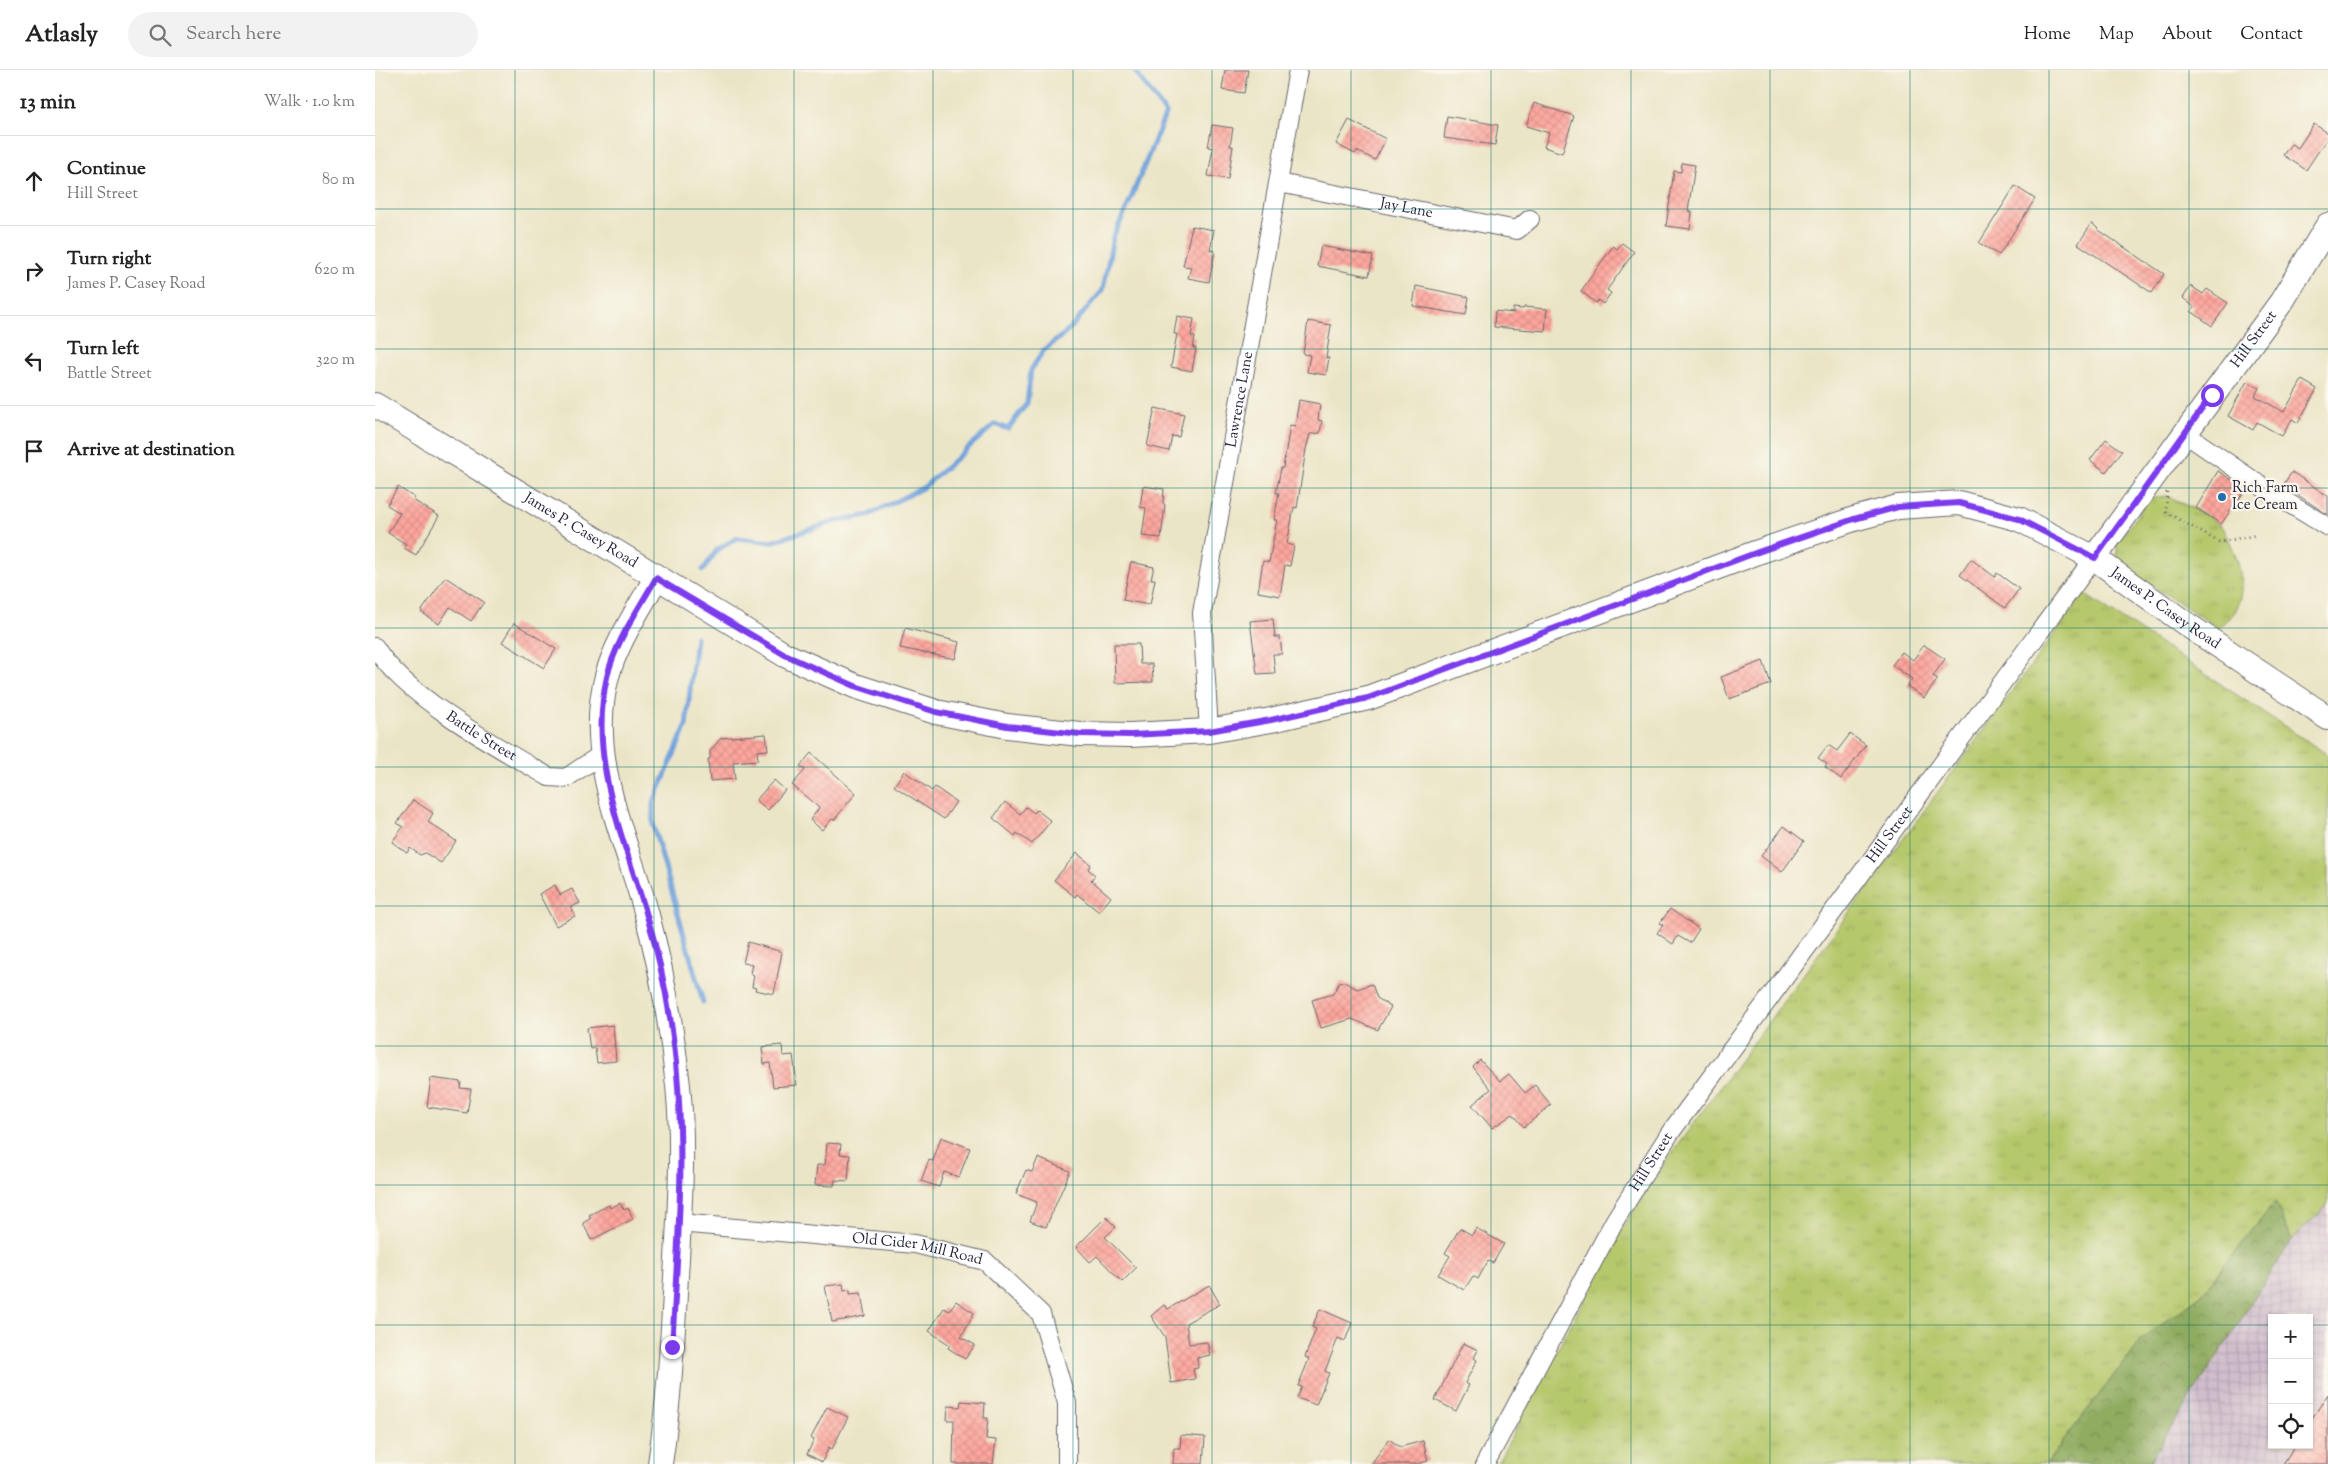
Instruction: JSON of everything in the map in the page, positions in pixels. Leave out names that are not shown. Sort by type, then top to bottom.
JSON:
[{"type":"main road","name":"Hill Street","points":[[2095,558],[2282,301],[2328,225]]},
{"type":"main road","name":"James P. Casey Road","points":[[375,405],[785,655],[855,686],[936,712],[1007,726],[1080,734],[1131,735],[1209,731],[1271,720],[1368,698],[1758,552],[1854,519],[1898,507],[1959,503],[2019,519],[2095,558],[2189,626],[2328,718]]},
{"type":"main road","points":[[656,578],[621,642],[607,675],[601,716],[601,754],[614,808],[655,947],[673,1037],[679,1090],[679,1223],[667,1418],[660,1464]]},
{"type":"street","name":"Lawrence Lane","points":[[1209,731],[1201,613],[1298,70]]},
{"type":"street","name":"Jay Lane","points":[[1279,183],[1517,230],[1530,218]]},
{"type":"street","points":[[2185,433],[2270,492],[2328,527]]},
{"type":"street","name":"Hill Street","points":[[1485,1464],[1615,1220],[1670,1133],[2095,558]]},
{"type":"street","name":"Battle Street","points":[[375,647],[382,659],[426,699],[511,755],[549,777],[566,778],[601,754]]},
{"type":"street","name":"Old Cider Mill Road","points":[[679,1223],[915,1244],[985,1261],[1041,1314],[1067,1403],[1067,1464]]},
{"type":"path","points":[[2168,488],[2167,512],[2219,542],[2257,535]]},
{"type":"shaded area","points":[[2328,1205],[2328,1464],[2148,1464],[2292,1240]]},
{"type":"green space","points":[[2167,496],[2215,521],[2223,528],[2232,547],[2240,570],[2242,591],[2236,611],[2218,628],[2124,567],[2117,555],[2117,543],[2150,498]]},
{"type":"green space","points":[[2084,594],[2328,755],[2328,1205],[2292,1240],[2275,1202],[2201,1295],[2141,1340],[2046,1464],[1497,1464],[1620,1232],[1665,1162]]},
{"type":"green space","points":[[2275,1202],[2292,1240],[2148,1464],[2046,1464],[2141,1340],[2201,1295]]},
{"type":"building","points":[[1225,70],[1248,70],[1244,93],[1222,90]]},
{"type":"building","points":[[1534,103],[1574,116],[1562,153],[1544,147],[1549,133],[1526,126]]},
{"type":"building","points":[[1447,116],[1498,125],[1495,145],[1444,138]]},
{"type":"building","points":[[1349,120],[1386,139],[1375,160],[1357,151],[1355,154],[1336,144]]},
{"type":"building","points":[[2314,124],[2328,133],[2328,137],[2306,170],[2283,155],[2291,144],[2298,148]]},
{"type":"building","points":[[1212,125],[1233,128],[1230,146],[1233,146],[1228,179],[1208,176],[1213,148],[1208,147]]},
{"type":"building","points":[[1682,163],[1695,165],[1688,211],[1692,212],[1690,229],[1666,226],[1674,171],[1681,172]]},
{"type":"building","points":[[2015,186],[2035,199],[1999,255],[1979,243]]},
{"type":"building","points":[[2092,223],[2100,231],[2164,274],[2152,293],[2078,244]]},
{"type":"building","points":[[1192,226],[1214,230],[1210,250],[1215,251],[1209,282],[1188,278],[1191,267],[1183,266]]},
{"type":"building","points":[[1622,243],[1634,252],[1607,290],[1611,293],[1603,304],[1598,300],[1596,303],[1581,291],[1613,246],[1617,249]]},
{"type":"building","points":[[1321,246],[1373,256],[1369,276],[1317,266]]},
{"type":"building","points":[[1416,286],[1469,297],[1466,315],[1413,306]]},
{"type":"building","points":[[2191,286],[2203,294],[2207,289],[2228,303],[2212,326],[2191,311],[2194,307],[2183,298]]},
{"type":"building","points":[[1524,307],[1547,309],[1545,331],[1494,327],[1495,311],[1513,313],[1513,308],[1523,309]]},
{"type":"building","points":[[1177,316],[1194,319],[1191,336],[1195,337],[1193,348],[1196,348],[1192,371],[1171,367],[1177,334],[1174,334]]},
{"type":"building","points":[[1308,321],[1331,325],[1326,358],[1329,358],[1326,375],[1307,372],[1310,355],[1303,354]]},
{"type":"building","points":[[2302,380],[2317,389],[2298,423],[2292,419],[2282,436],[2257,422],[2253,430],[2228,416],[2247,381],[2259,388],[2255,396],[2284,412]]},
{"type":"building","points":[[1299,400],[1320,404],[1318,420],[1322,421],[1320,433],[1310,434],[1306,449],[1297,508],[1294,507],[1287,544],[1294,546],[1290,566],[1285,565],[1280,596],[1258,592],[1263,561],[1269,562],[1277,520],[1274,520],[1279,493],[1276,493],[1281,468],[1283,468],[1290,425],[1295,426]]},
{"type":"building","points":[[1155,408],[1184,414],[1179,437],[1172,436],[1169,451],[1147,446]]},
{"type":"building","points":[[2106,439],[2122,451],[2106,472],[2090,460]]},
{"type":"building","name":"Rich Farm Ice Cream","points":[[2218,471],[2246,489],[2221,524],[2196,508]]},
{"type":"building","points":[[2292,472],[2328,496],[2328,515],[2283,485]]},
{"type":"building","points":[[1143,486],[1164,489],[1163,503],[1165,505],[1161,538],[1142,536],[1146,508],[1140,507]]},
{"type":"building","points":[[398,487],[415,498],[413,500],[439,516],[416,555],[404,548],[406,544],[388,533],[400,513],[387,505]]},
{"type":"building","points":[[1971,559],[1995,577],[1997,573],[2019,589],[2005,608],[1960,575]]},
{"type":"building","points":[[1131,562],[1154,567],[1151,579],[1155,579],[1150,605],[1123,600]]},
{"type":"building","points":[[445,577],[484,602],[471,621],[450,607],[439,624],[421,612]]},
{"type":"building","points":[[1273,619],[1275,637],[1280,637],[1282,654],[1273,654],[1275,673],[1257,674],[1250,621]]},
{"type":"building","points":[[514,623],[556,649],[544,668],[502,642]]},
{"type":"building","points":[[905,628],[959,642],[955,659],[900,648]]},
{"type":"building","points":[[1114,644],[1139,644],[1140,664],[1152,664],[1153,682],[1115,683]]},
{"type":"building","points":[[1924,645],[1945,659],[1933,676],[1938,679],[1924,698],[1907,686],[1912,679],[1892,665],[1902,652],[1913,660]]},
{"type":"building","points":[[1763,661],[1771,684],[1729,699],[1721,677]]},
{"type":"building","points":[[766,734],[768,750],[757,751],[758,760],[733,762],[735,779],[710,781],[708,759],[710,759],[710,751],[721,738]]},
{"type":"building","points":[[1850,734],[1866,745],[1841,779],[1825,767],[1827,764],[1818,758],[1828,745],[1837,751]]},
{"type":"building","points":[[811,753],[856,793],[834,820],[832,819],[822,830],[810,820],[819,808],[792,785],[805,770],[800,766]]},
{"type":"building","points":[[904,771],[932,791],[935,787],[956,802],[944,819],[894,786]]},
{"type":"building","points":[[774,780],[785,790],[768,810],[756,800]]},
{"type":"building","points":[[413,800],[433,813],[428,822],[456,841],[441,863],[425,853],[420,855],[410,848],[407,853],[392,842],[403,827],[397,823]]},
{"type":"building","points":[[1005,802],[1020,814],[1026,807],[1034,813],[1037,810],[1051,821],[1032,844],[1017,833],[1015,836],[993,818]]},
{"type":"building","points":[[1784,826],[1804,841],[1782,872],[1761,856]]},
{"type":"building","points":[[1077,853],[1091,865],[1088,869],[1095,875],[1091,880],[1111,897],[1099,912],[1077,894],[1075,897],[1054,880]]},
{"type":"building","points":[[555,885],[560,895],[572,889],[580,903],[571,907],[575,916],[556,926],[539,894]]},
{"type":"building","points":[[1670,909],[1699,929],[1690,943],[1678,936],[1673,944],[1657,933],[1663,925],[1660,923]]},
{"type":"building","points":[[748,942],[782,952],[774,994],[755,990],[756,988],[752,987],[754,975],[750,974],[752,964],[743,963]]},
{"type":"building","points":[[1344,982],[1357,989],[1372,984],[1377,998],[1391,1007],[1378,1030],[1352,1019],[1321,1028],[1312,1000],[1333,994],[1339,983]]},
{"type":"building","points":[[613,1025],[616,1061],[597,1063],[595,1048],[590,1049],[587,1028]]},
{"type":"building","points":[[782,1045],[783,1056],[793,1055],[797,1085],[773,1087],[770,1063],[764,1064],[762,1047]]},
{"type":"building","points":[[1480,1060],[1500,1081],[1509,1074],[1525,1093],[1535,1085],[1551,1105],[1524,1127],[1513,1114],[1492,1128],[1472,1105],[1491,1089],[1473,1067]]},
{"type":"building","points":[[431,1078],[461,1082],[460,1088],[471,1089],[467,1113],[427,1107]]},
{"type":"building","points":[[941,1137],[970,1148],[959,1177],[944,1172],[939,1187],[921,1181],[929,1160],[933,1161]]},
{"type":"building","points":[[827,1143],[841,1144],[840,1154],[850,1155],[848,1181],[835,1180],[834,1186],[815,1185],[817,1165],[825,1165]]},
{"type":"building","points":[[1038,1158],[1070,1171],[1046,1227],[1030,1221],[1037,1202],[1016,1194],[1026,1170],[1032,1172]]},
{"type":"building","points":[[620,1203],[624,1210],[628,1208],[633,1219],[591,1240],[583,1223],[591,1218],[589,1215],[609,1205],[610,1208]]},
{"type":"building","points":[[1106,1217],[1116,1227],[1105,1237],[1136,1268],[1122,1282],[1097,1256],[1090,1262],[1076,1247]]},
{"type":"building","points":[[1460,1228],[1472,1235],[1476,1228],[1504,1244],[1493,1263],[1488,1261],[1478,1279],[1473,1276],[1464,1290],[1438,1275],[1450,1256],[1445,1253]]},
{"type":"building","points":[[843,1284],[844,1291],[850,1290],[850,1294],[861,1293],[865,1316],[832,1322],[825,1286]]},
{"type":"building","points":[[1209,1285],[1220,1304],[1186,1323],[1189,1344],[1207,1342],[1210,1355],[1197,1358],[1198,1368],[1193,1369],[1195,1379],[1171,1383],[1165,1337],[1151,1316],[1164,1305],[1168,1309]]},
{"type":"building","points":[[956,1301],[974,1313],[961,1337],[975,1345],[965,1359],[948,1348],[950,1345],[929,1331],[944,1308],[949,1311]]},
{"type":"building","points":[[1320,1309],[1352,1323],[1345,1341],[1338,1338],[1325,1371],[1329,1373],[1316,1405],[1297,1398],[1302,1387],[1298,1386],[1309,1359],[1305,1357],[1316,1329],[1312,1327]]},
{"type":"building","points":[[1463,1343],[1478,1350],[1474,1358],[1477,1360],[1465,1383],[1469,1385],[1456,1411],[1435,1400]]},
{"type":"building","points":[[2328,1394],[2328,1464],[2283,1464],[2292,1449],[2313,1449],[2313,1417]]},
{"type":"building","points":[[961,1401],[985,1403],[984,1418],[988,1418],[986,1439],[996,1440],[993,1464],[953,1464],[954,1420],[947,1420],[948,1406],[960,1407]]},
{"type":"building","points":[[827,1407],[848,1417],[832,1449],[829,1447],[822,1462],[807,1454],[814,1440],[811,1438]]},
{"type":"building","points":[[1181,1435],[1205,1437],[1203,1464],[1173,1464],[1174,1448],[1180,1448]]},
{"type":"building","points":[[1389,1439],[1400,1447],[1423,1441],[1428,1461],[1417,1464],[1371,1464]]},
{"type":"waterway","points":[[703,570],[717,550],[737,538],[771,542],[837,521],[869,515],[924,487],[995,424],[1008,429],[1027,403],[1031,370],[1043,351],[1068,331],[1103,290],[1113,237],[1166,113],[1134,70]]},
{"type":"waterway","points":[[696,637],[686,726],[653,804],[653,825],[703,1002]]},
{"type":"place","name":"Rich Farm Ice Cream","points":[[2222,497]]},
{"type":"route","points":[[672,1347],[681,1156],[679,1090],[673,1037],[665,989],[655,947],[608,784],[601,754],[600,734],[603,695],[607,675],[621,642],[656,578],[785,655],[855,686],[936,712],[1007,726],[1080,734],[1131,735],[1209,731],[1271,720],[1368,698],[1758,552],[1854,519],[1898,507],[1959,503],[2019,519],[2095,558],[2212,395]]}]
